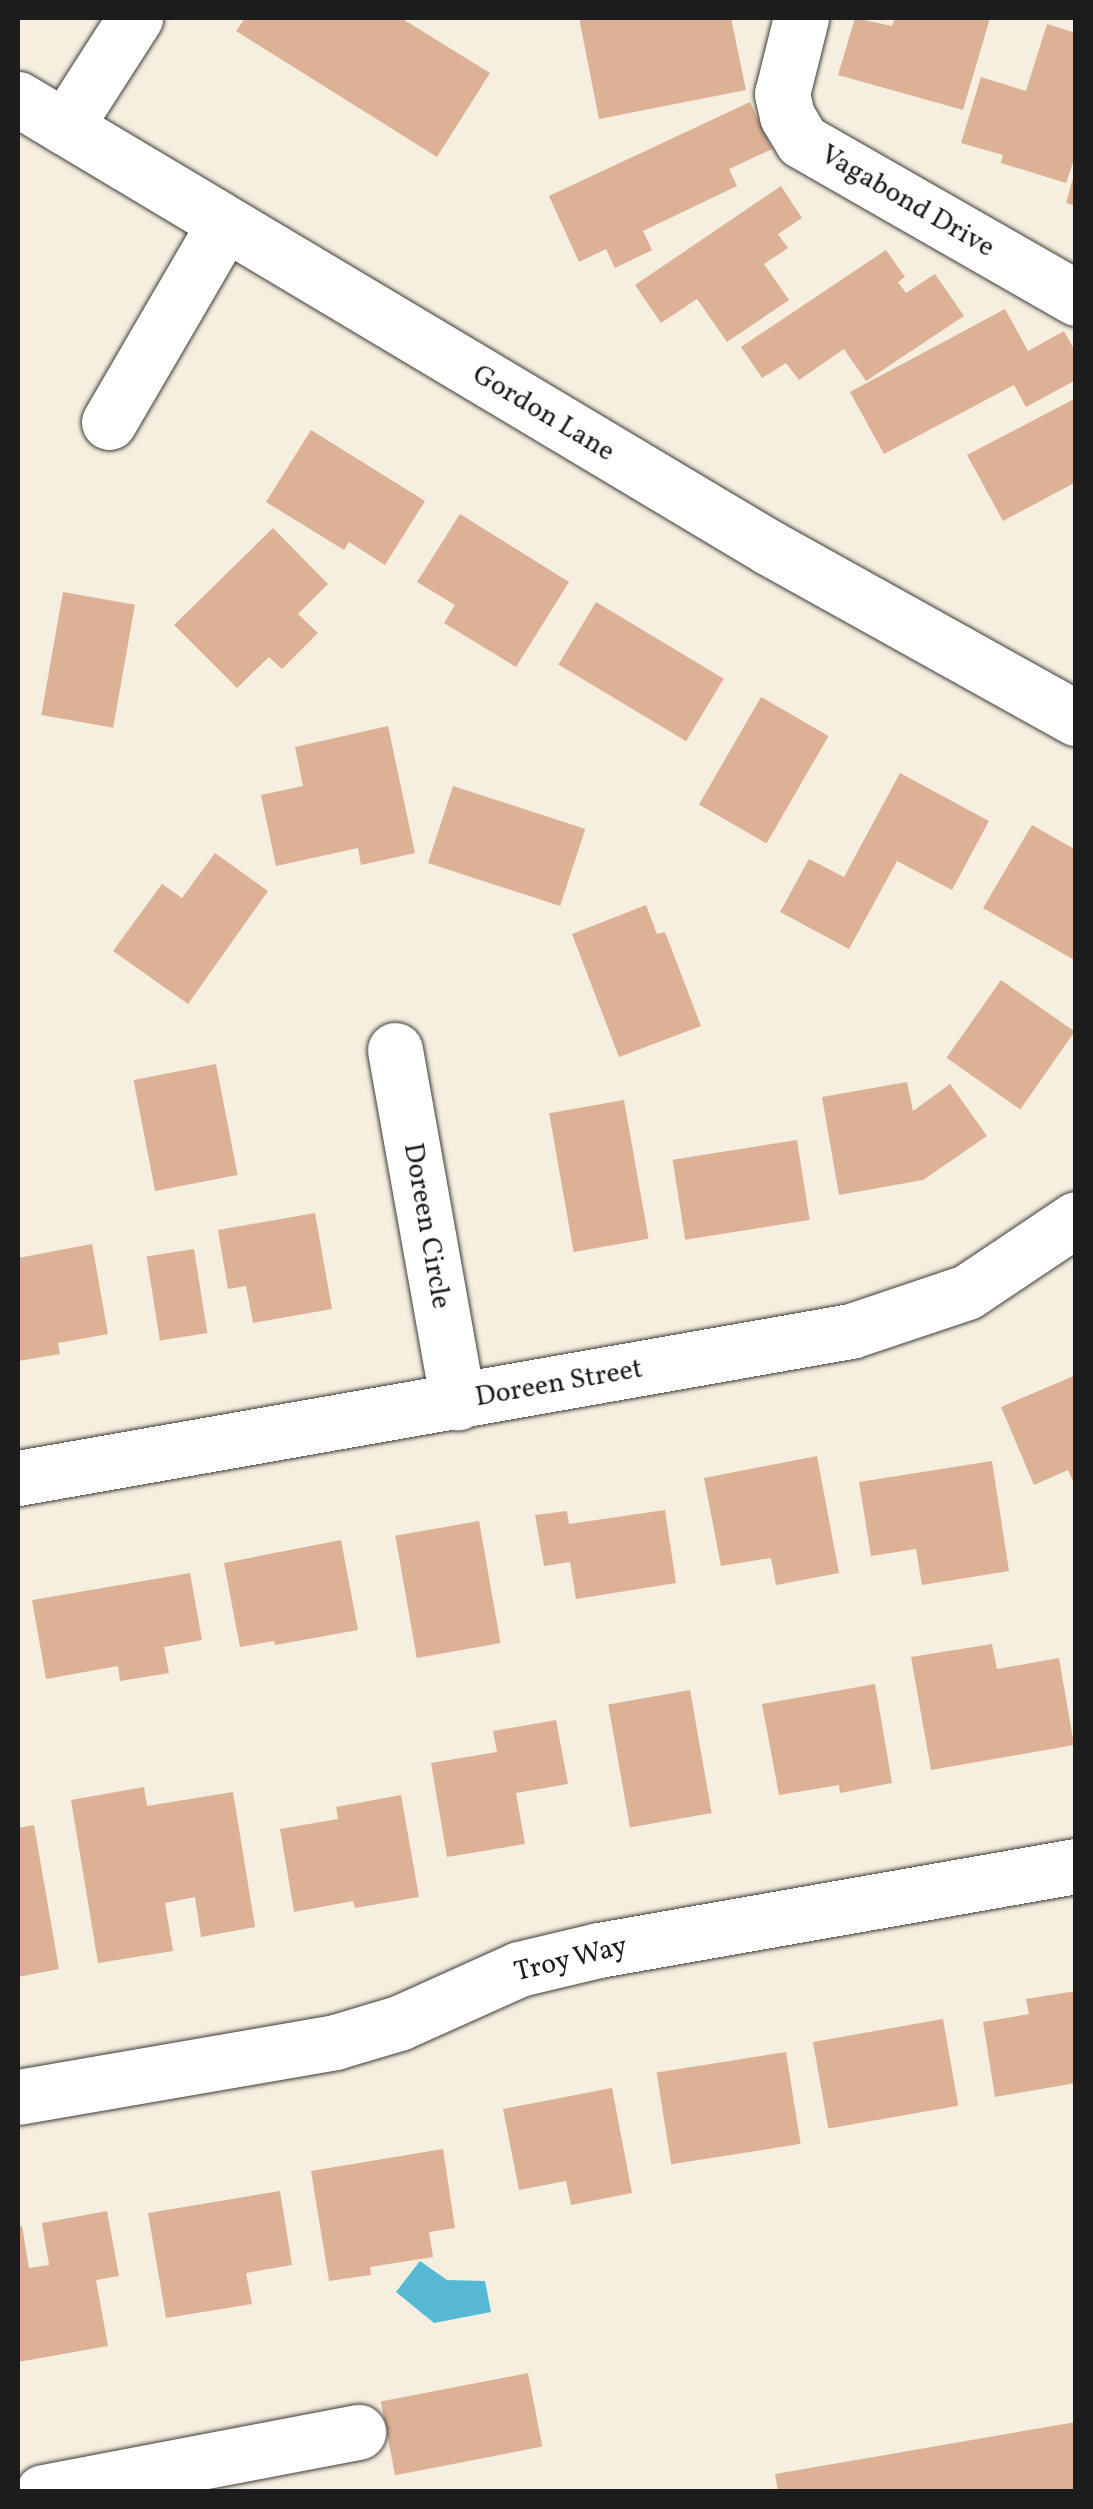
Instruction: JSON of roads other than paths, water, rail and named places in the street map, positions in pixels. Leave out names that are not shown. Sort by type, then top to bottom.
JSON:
[{"type":"street","points":[[65,128],[135,18]]},
{"type":"street","name":"Vagabond Drive","points":[[801,18],[782,94],[787,116],[802,140],[1076,298]]},
{"type":"street","name":"Gordon Lane","points":[[18,99],[224,226],[770,548],[1076,718]]},
{"type":"street","points":[[109,422],[224,226]]},
{"type":"street","name":"Doreen Circle","points":[[395,1050],[458,1402]]},
{"type":"street","name":"Doreen Street","points":[[18,1478],[851,1331],[967,1292],[1076,1219]]},
{"type":"street","name":"Troy Way","points":[[18,2097],[335,2042],[399,2023],[520,1969],[599,1950],[1076,1866]]},
{"type":"street","points":[[42,2492],[358,2432]]},
{"type":"water","points":[[420,2261],[447,2280],[485,2281],[491,2312],[434,2323],[396,2292]]}]
